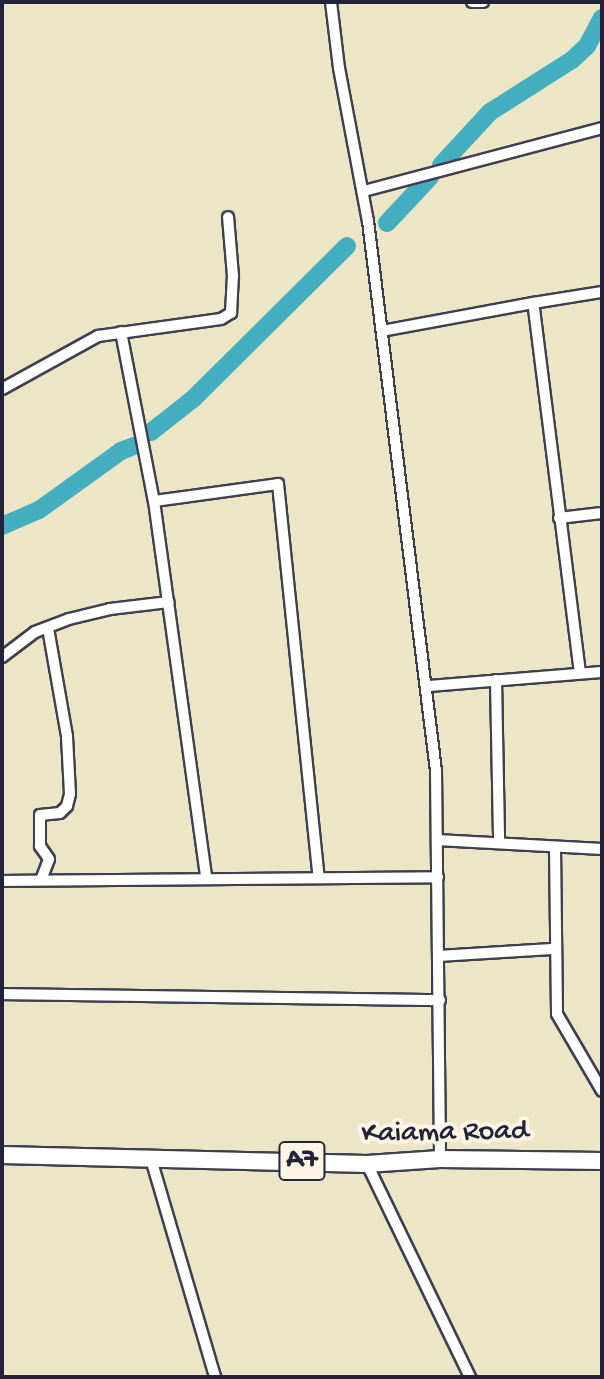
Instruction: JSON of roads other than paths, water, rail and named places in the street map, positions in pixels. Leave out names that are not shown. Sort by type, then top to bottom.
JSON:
[{"type":"highway","name":"Kaiama Road","points":[[2,1155],[367,1164],[440,1159],[602,1161]]},
{"type":"street","points":[[331,2],[339,68],[364,191],[428,686],[436,771],[440,1159]]},
{"type":"street","points":[[472,2],[483,2]]},
{"type":"street","points":[[364,191],[602,128]]},
{"type":"street","points":[[2,389],[83,343],[121,332],[221,319],[231,313],[233,276],[228,217]]},
{"type":"street","points":[[382,331],[602,292]]},
{"type":"street","points":[[533,303],[580,673]]},
{"type":"street","points":[[121,332],[154,501],[206,878]]},
{"type":"street","points":[[154,501],[278,484],[319,878]]},
{"type":"street","points":[[559,518],[602,513]]},
{"type":"street","points":[[2,657],[14,645],[48,628],[110,609],[169,602]]},
{"type":"street","points":[[41,880],[49,859],[40,846],[40,815],[60,813],[67,806],[70,794],[67,736],[48,628]]},
{"type":"street","points":[[428,686],[602,672]]},
{"type":"street","points":[[496,680],[499,842]]},
{"type":"street","points":[[437,840],[602,849]]},
{"type":"street","points":[[555,848],[557,1014],[602,1091]]},
{"type":"street","points":[[2,881],[438,877]]},
{"type":"street","points":[[439,956],[555,949]]},
{"type":"street","points":[[2,994],[440,1000]]},
{"type":"street","points":[[151,1159],[215,1377]]},
{"type":"street","points":[[367,1164],[470,1377]]},
{"type":"waterway","points":[[441,165],[490,112],[572,60],[587,46],[602,18]]},
{"type":"waterway","points":[[387,223],[430,177]]},
{"type":"waterway","points":[[151,432],[193,399],[347,246]]},
{"type":"waterway","points":[[2,526],[39,510],[121,451],[137,445]]}]
